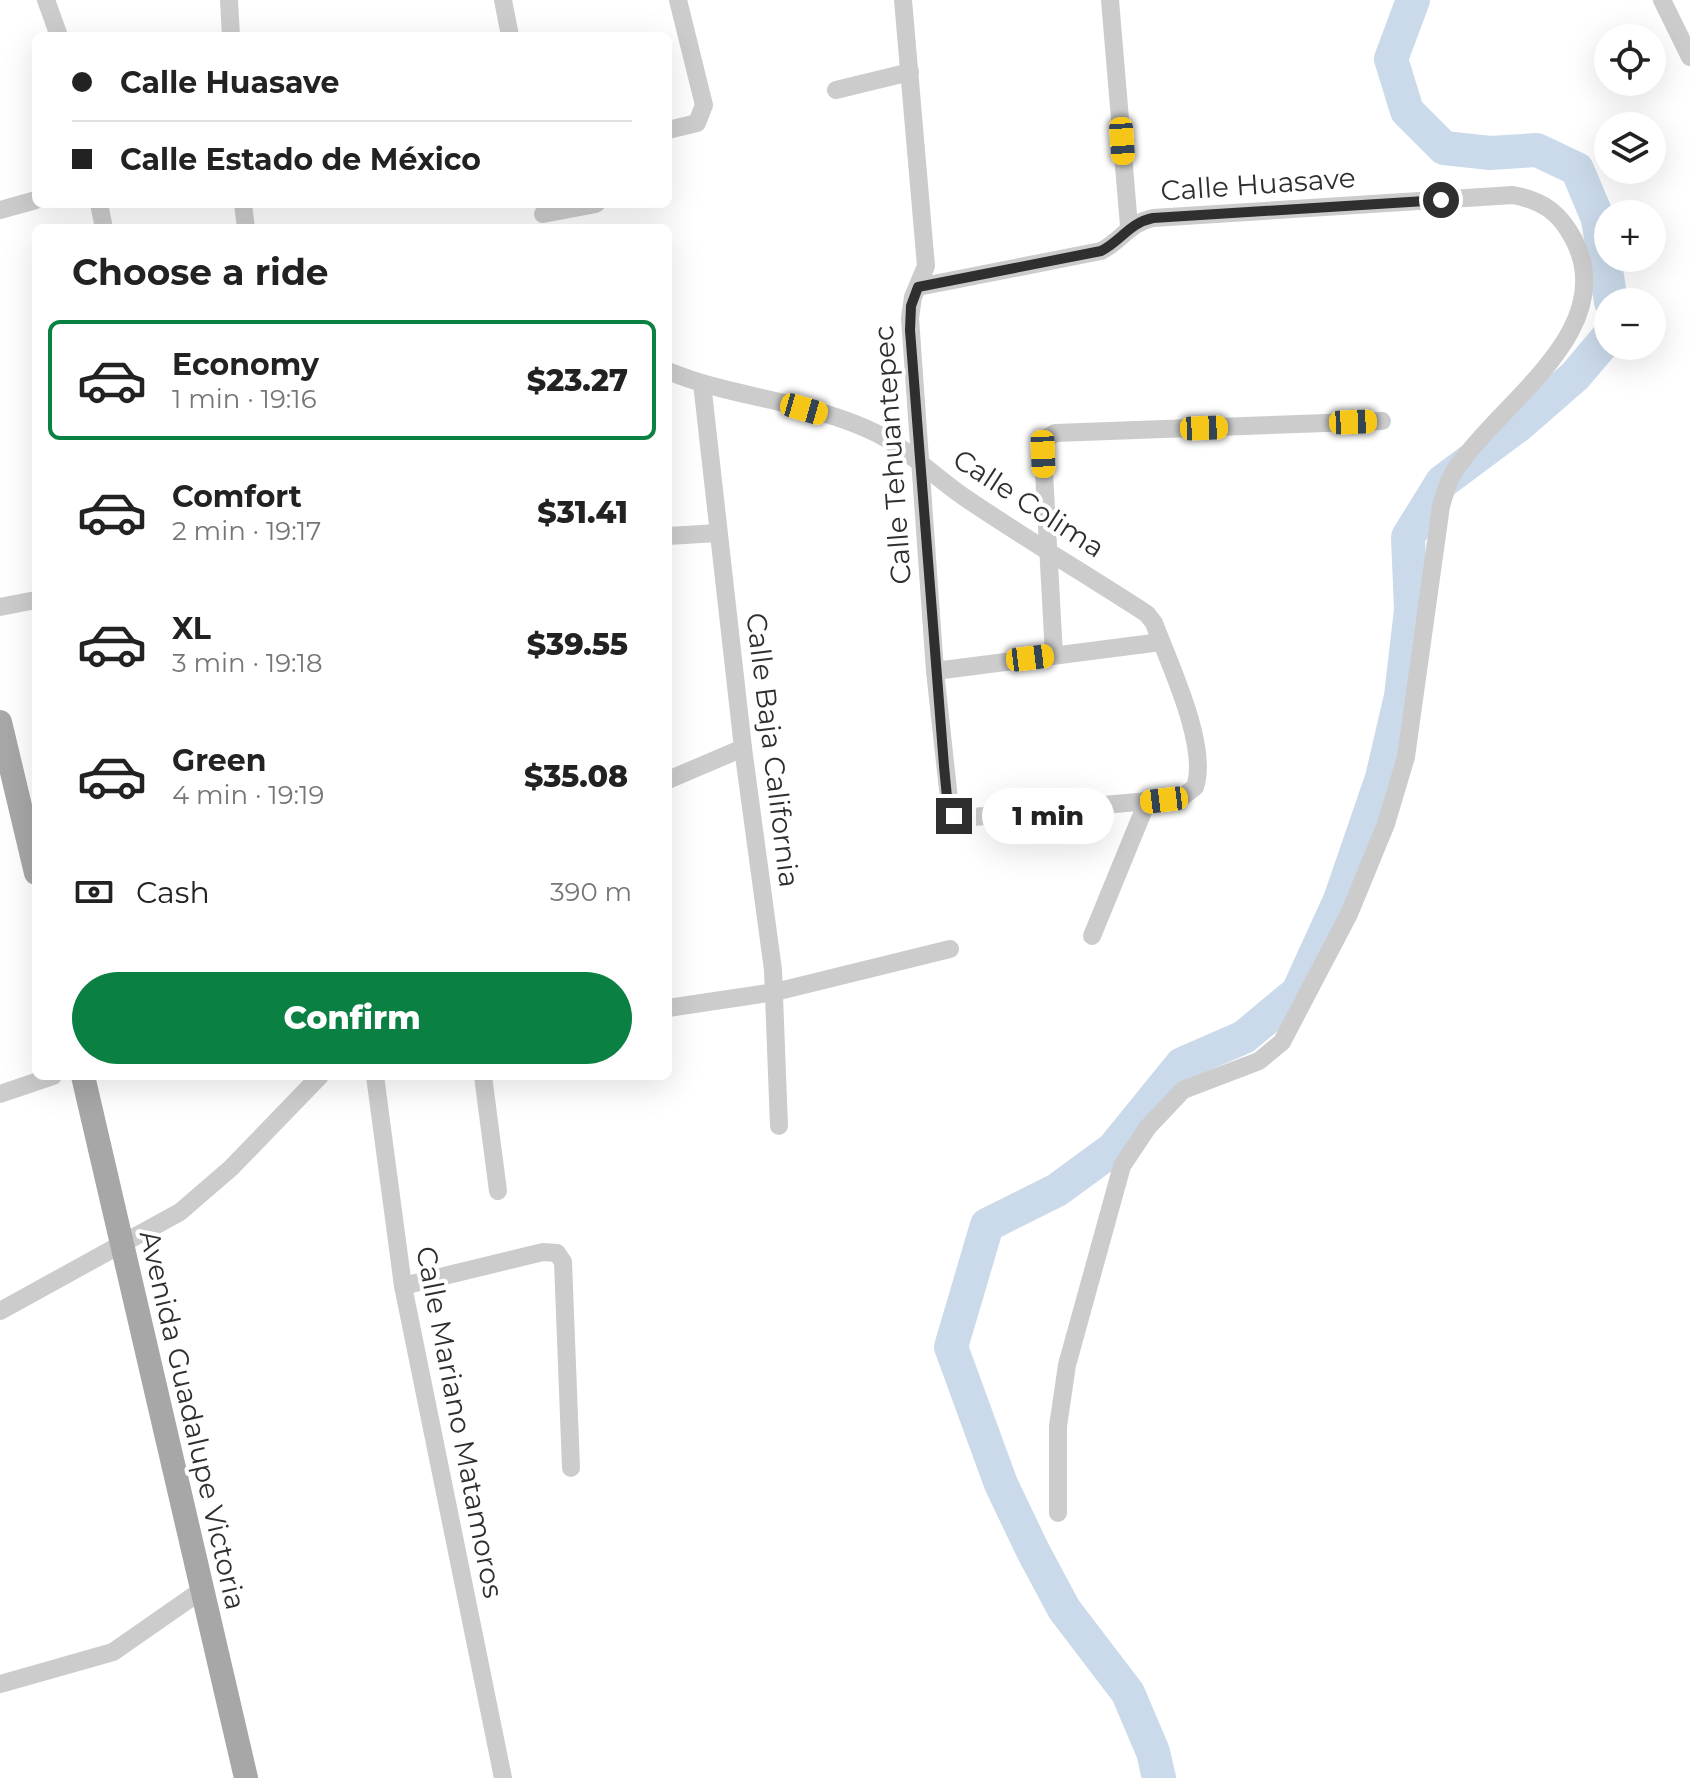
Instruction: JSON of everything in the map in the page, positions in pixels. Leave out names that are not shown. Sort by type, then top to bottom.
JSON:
[{"type":"main road","points":[[0,722],[32,856]]},
{"type":"main road","name":"Avenida Guadalupe Victoria","points":[[84,1080],[246,1778]]},
{"type":"street","points":[[46,0],[58,32]]},
{"type":"street","points":[[229,0],[231,32]]},
{"type":"street","points":[[503,0],[509,32]]},
{"type":"street","points":[[672,129],[697,123],[704,105],[678,0]]},
{"type":"street","name":"Calle Tehuantepec","points":[[903,0],[926,266],[910,318],[947,797],[954,816],[1147,802]]},
{"type":"street","points":[[1110,0],[1129,226]]},
{"type":"street","points":[[1662,0],[1690,57]]},
{"type":"street","points":[[836,90],[910,72]]},
{"type":"street","name":"Calle Huasave","points":[[918,287],[1101,251],[1113,245],[1129,226],[1153,218],[1513,195],[1534,199],[1551,208],[1566,224],[1584,270],[1575,323],[1563,348],[1469,452],[1447,485],[1441,506],[1406,757],[1398,790],[1349,914],[1292,1027],[1272,1053],[1259,1061],[1183,1090],[1148,1127],[1122,1166],[1067,1365],[1058,1426],[1058,1513]]},
{"type":"street","points":[[0,210],[32,201]]},
{"type":"street","points":[[543,215],[577,208]]},
{"type":"street","name":"Calle Colima","points":[[672,372],[841,420],[877,434],[966,498],[1147,614],[1161,642],[1188,718],[1199,776],[1195,787],[1181,798],[1147,802]]},
{"type":"street","name":"Calle Baja California","points":[[702,383],[743,748],[775,992],[779,1126]]},
{"type":"street","points":[[1054,655],[1043,445],[1055,433],[1382,421]]},
{"type":"street","points":[[672,536],[718,533]]},
{"type":"street","points":[[0,607],[32,601]]},
{"type":"street","points":[[935,671],[1161,642]]},
{"type":"street","points":[[672,778],[743,748]]},
{"type":"street","points":[[1092,936],[1147,802]]},
{"type":"street","points":[[672,1007],[775,992],[950,949]]},
{"type":"street","points":[[0,1094],[41,1080]]},
{"type":"street","points":[[0,1311],[156,1228],[204,1194],[316,1080]]},
{"type":"street","name":"Calle Mariano Matamoros","points":[[376,1080],[403,1286],[503,1778]]},
{"type":"street","points":[[484,1080],[498,1191]]},
{"type":"street","points":[[403,1286],[543,1252],[557,1253],[563,1262],[571,1468]]},
{"type":"street","points":[[0,1684],[113,1652],[202,1590]]},
{"type":"waterway","points":[[1413,0],[1391,59],[1407,111],[1444,148],[1490,153],[1537,150],[1577,169],[1598,219],[1609,288]]},
{"type":"waterway","points":[[1159,1778],[1153,1752],[1128,1693],[1064,1609],[1033,1551],[1001,1484],[951,1347],[987,1225],[1057,1190],[1113,1149],[1182,1064],[1244,1037],[1298,992],[1340,900],[1382,778],[1401,696],[1411,610],[1408,537],[1442,482],[1520,424],[1575,376],[1594,354]]},
{"type":"route","points":[[954,816],[947,797],[919,462],[910,318],[918,287],[992,275],[1101,251],[1113,245],[1129,226],[1153,218],[1441,200]]}]
